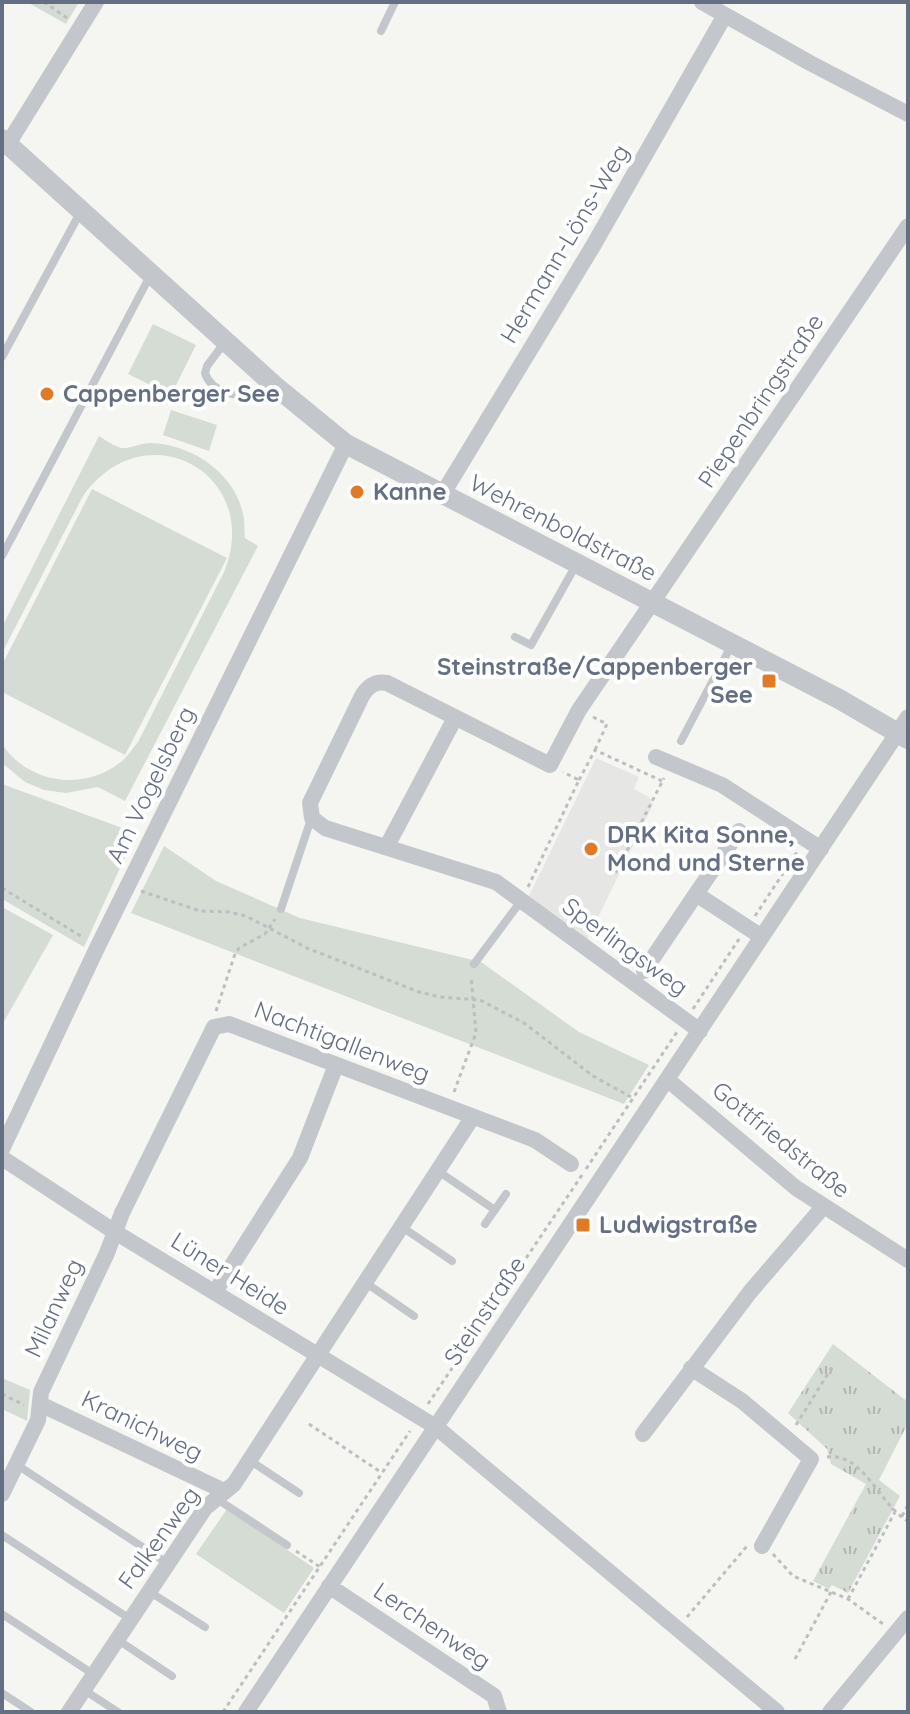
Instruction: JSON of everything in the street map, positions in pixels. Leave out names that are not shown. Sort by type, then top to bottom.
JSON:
[{"type":"street","points":[[5,141],[96,2]]},
{"type":"street","points":[[702,2],[908,114]]},
{"type":"street","name":"Hermann-Löns-Weg","points":[[442,495],[593,246],[725,15]]},
{"type":"street","name":"Wehrenboldstraße","points":[[5,141],[275,386],[346,444],[652,604],[905,729]]},
{"type":"street","name":"Piepenbringstraße","points":[[652,604],[908,226]]},
{"type":"street","name":"Am Vogelsberg","points":[[2,1149],[98,946],[346,444]]},
{"type":"street","points":[[312,818],[310,803],[362,696],[371,685],[387,683],[550,765],[579,710],[652,604]]},
{"type":"street","points":[[387,846],[455,718]]},
{"type":"street","name":"Steinstraße","points":[[246,1712],[700,1031],[754,932],[821,849],[905,729]]},
{"type":"street","points":[[664,760],[722,785],[821,849]]},
{"type":"street","name":"Sperlingsweg","points":[[312,818],[325,828],[486,877],[700,1031]]},
{"type":"street","points":[[644,971],[739,831]]},
{"type":"street","points":[[696,894],[754,932]]},
{"type":"street","name":"Nachtigallenweg","points":[[115,1232],[210,1031],[218,1025],[229,1024],[535,1140],[571,1164]]},
{"type":"street","points":[[215,1292],[300,1158],[336,1065]]},
{"type":"street","name":"Gottfriedstraße","points":[[668,1080],[823,1207],[908,1260]]},
{"type":"street","name":"Falkenweg","points":[[69,1712],[205,1508],[234,1484],[472,1118]]},
{"type":"street","name":"Lüner Heide","points":[[2,1158],[115,1232],[436,1427]]},
{"type":"street","points":[[643,1434],[750,1292],[823,1207]]},
{"type":"street","name":"Milanweg","points":[[2,1494],[38,1420],[41,1392],[115,1232]]},
{"type":"street","points":[[691,1368],[742,1401],[811,1459],[762,1546]]},
{"type":"street","name":"Kranichweg","points":[[39,1408],[220,1495]]},
{"type":"street","points":[[436,1427],[777,1712]]},
{"type":"street","name":"Lerchenweg","points":[[329,1586],[494,1696],[499,1712]]},
{"type":"street","points":[[830,1712],[908,1618]]},
{"type":"lane","points":[[381,31],[395,2]]},
{"type":"lane","points":[[2,357],[81,210]]},
{"type":"lane","points":[[2,556],[151,274]]},
{"type":"lane","points":[[226,342],[207,366],[205,373],[212,387],[219,391],[260,397],[275,386]]},
{"type":"lane","points":[[515,637],[531,645],[576,564]]},
{"type":"lane","points":[[681,741],[732,644]]},
{"type":"lane","points":[[281,909],[312,818]]},
{"type":"lane","points":[[474,964],[521,901]]},
{"type":"lane","points":[[438,1171],[495,1210]]},
{"type":"lane","points":[[485,1224],[506,1194]]},
{"type":"lane","points":[[402,1227],[452,1261]]},
{"type":"lane","points":[[365,1282],[414,1316]]},
{"type":"lane","points":[[249,1460],[299,1493]]},
{"type":"lane","points":[[16,1465],[167,1563]]},
{"type":"lane","points":[[220,1495],[287,1545]]},
{"type":"lane","points":[[2,1535],[130,1619]]},
{"type":"lane","points":[[149,1591],[205,1627]]},
{"type":"lane","points":[[2,1614],[93,1674]]},
{"type":"lane","points":[[117,1640],[172,1676]]},
{"type":"lane","points":[[83,1690],[118,1712]]},
{"type":"lane","points":[[2,1693],[31,1712]]},
{"type":"path","points":[[44,2],[81,26]]},
{"type":"path","points":[[521,901],[607,724],[579,710]]},
{"type":"path","points":[[595,750],[662,781]]},
{"type":"path","points":[[609,868],[616,872],[662,781],[664,760]]},
{"type":"path","points":[[550,765],[579,780]]},
{"type":"path","points":[[223,1712],[685,1021],[754,932],[806,839]]},
{"type":"path","points":[[129,885],[200,911],[246,916],[329,958],[419,992],[440,997],[471,998],[497,1007],[524,1023],[593,1076],[649,1106]]},
{"type":"path","points":[[2,888],[98,946]]},
{"type":"path","points":[[218,1025],[215,1008],[235,954],[239,948],[258,939],[270,928],[281,909]]},
{"type":"path","points":[[448,1109],[476,1033],[470,984],[474,964]]},
{"type":"path","points":[[787,1439],[834,1364]]},
{"type":"path","points":[[2,1394],[39,1408]]},
{"type":"path","points":[[309,1424],[379,1471]]},
{"type":"path","points":[[811,1459],[836,1455],[864,1472],[895,1512],[908,1521]]},
{"type":"path","points":[[901,1517],[908,1505]]},
{"type":"path","points":[[848,1599],[895,1512]]},
{"type":"path","points":[[677,1629],[750,1542],[762,1546],[781,1560],[793,1576],[848,1599],[896,1633]]},
{"type":"path","points":[[287,1545],[320,1567]]},
{"type":"path","points":[[795,1659],[831,1592]]},
{"type":"shaded area","name":"DRK Kita Sonne, Mond und Sterne","points":[[596,758],[639,777],[634,789],[649,797],[653,804],[587,940],[529,896]]},
{"type":"green space","points":[[27,2],[79,2],[66,24]]},
{"type":"green space","points":[[153,324],[196,345],[171,395],[128,374]]},
{"type":"green space","points":[[171,410],[217,425],[209,451],[163,435]]},
{"type":"green space","points":[[99,436],[121,448],[147,443],[166,445],[196,455],[231,486],[243,514],[245,538],[258,546],[125,801],[98,787],[66,793],[44,790],[25,782],[2,763],[2,744],[27,768],[58,779],[91,777],[122,761],[138,742],[224,572],[232,537],[228,507],[214,482],[192,465],[166,456],[137,457],[109,470],[83,496],[2,653],[2,627]]},
{"type":"green space","points":[[92,489],[227,558],[125,755],[2,692],[2,665]]},
{"type":"green space","points":[[2,784],[136,833],[84,947],[2,899]]},
{"type":"green space","points":[[164,846],[216,881],[300,918],[481,962],[579,1032],[649,1065],[624,1104],[131,913]]},
{"type":"green space","points":[[2,907],[53,935],[2,1025]]},
{"type":"green space","points":[[833,1344],[908,1402],[908,1423],[879,1480],[900,1496],[848,1593],[813,1581],[866,1484],[831,1464],[827,1449],[788,1413]]},
{"type":"green space","points":[[2,1378],[30,1390],[27,1421],[2,1409]]},
{"type":"green space","points":[[227,1509],[314,1568],[284,1613],[196,1554]]},
{"type":"place","name":"Cappenberger See","points":[[47,394]]},
{"type":"place","name":"Kanne","points":[[357,492]]},
{"type":"place","name":"Steinstraße/Cappenberger See","points":[[769,681]]},
{"type":"place","name":"DRK Kita Sonne, Mond und Sterne","points":[[591,849]]},
{"type":"place","name":"Ludwigstraße","points":[[583,1225]]}]
